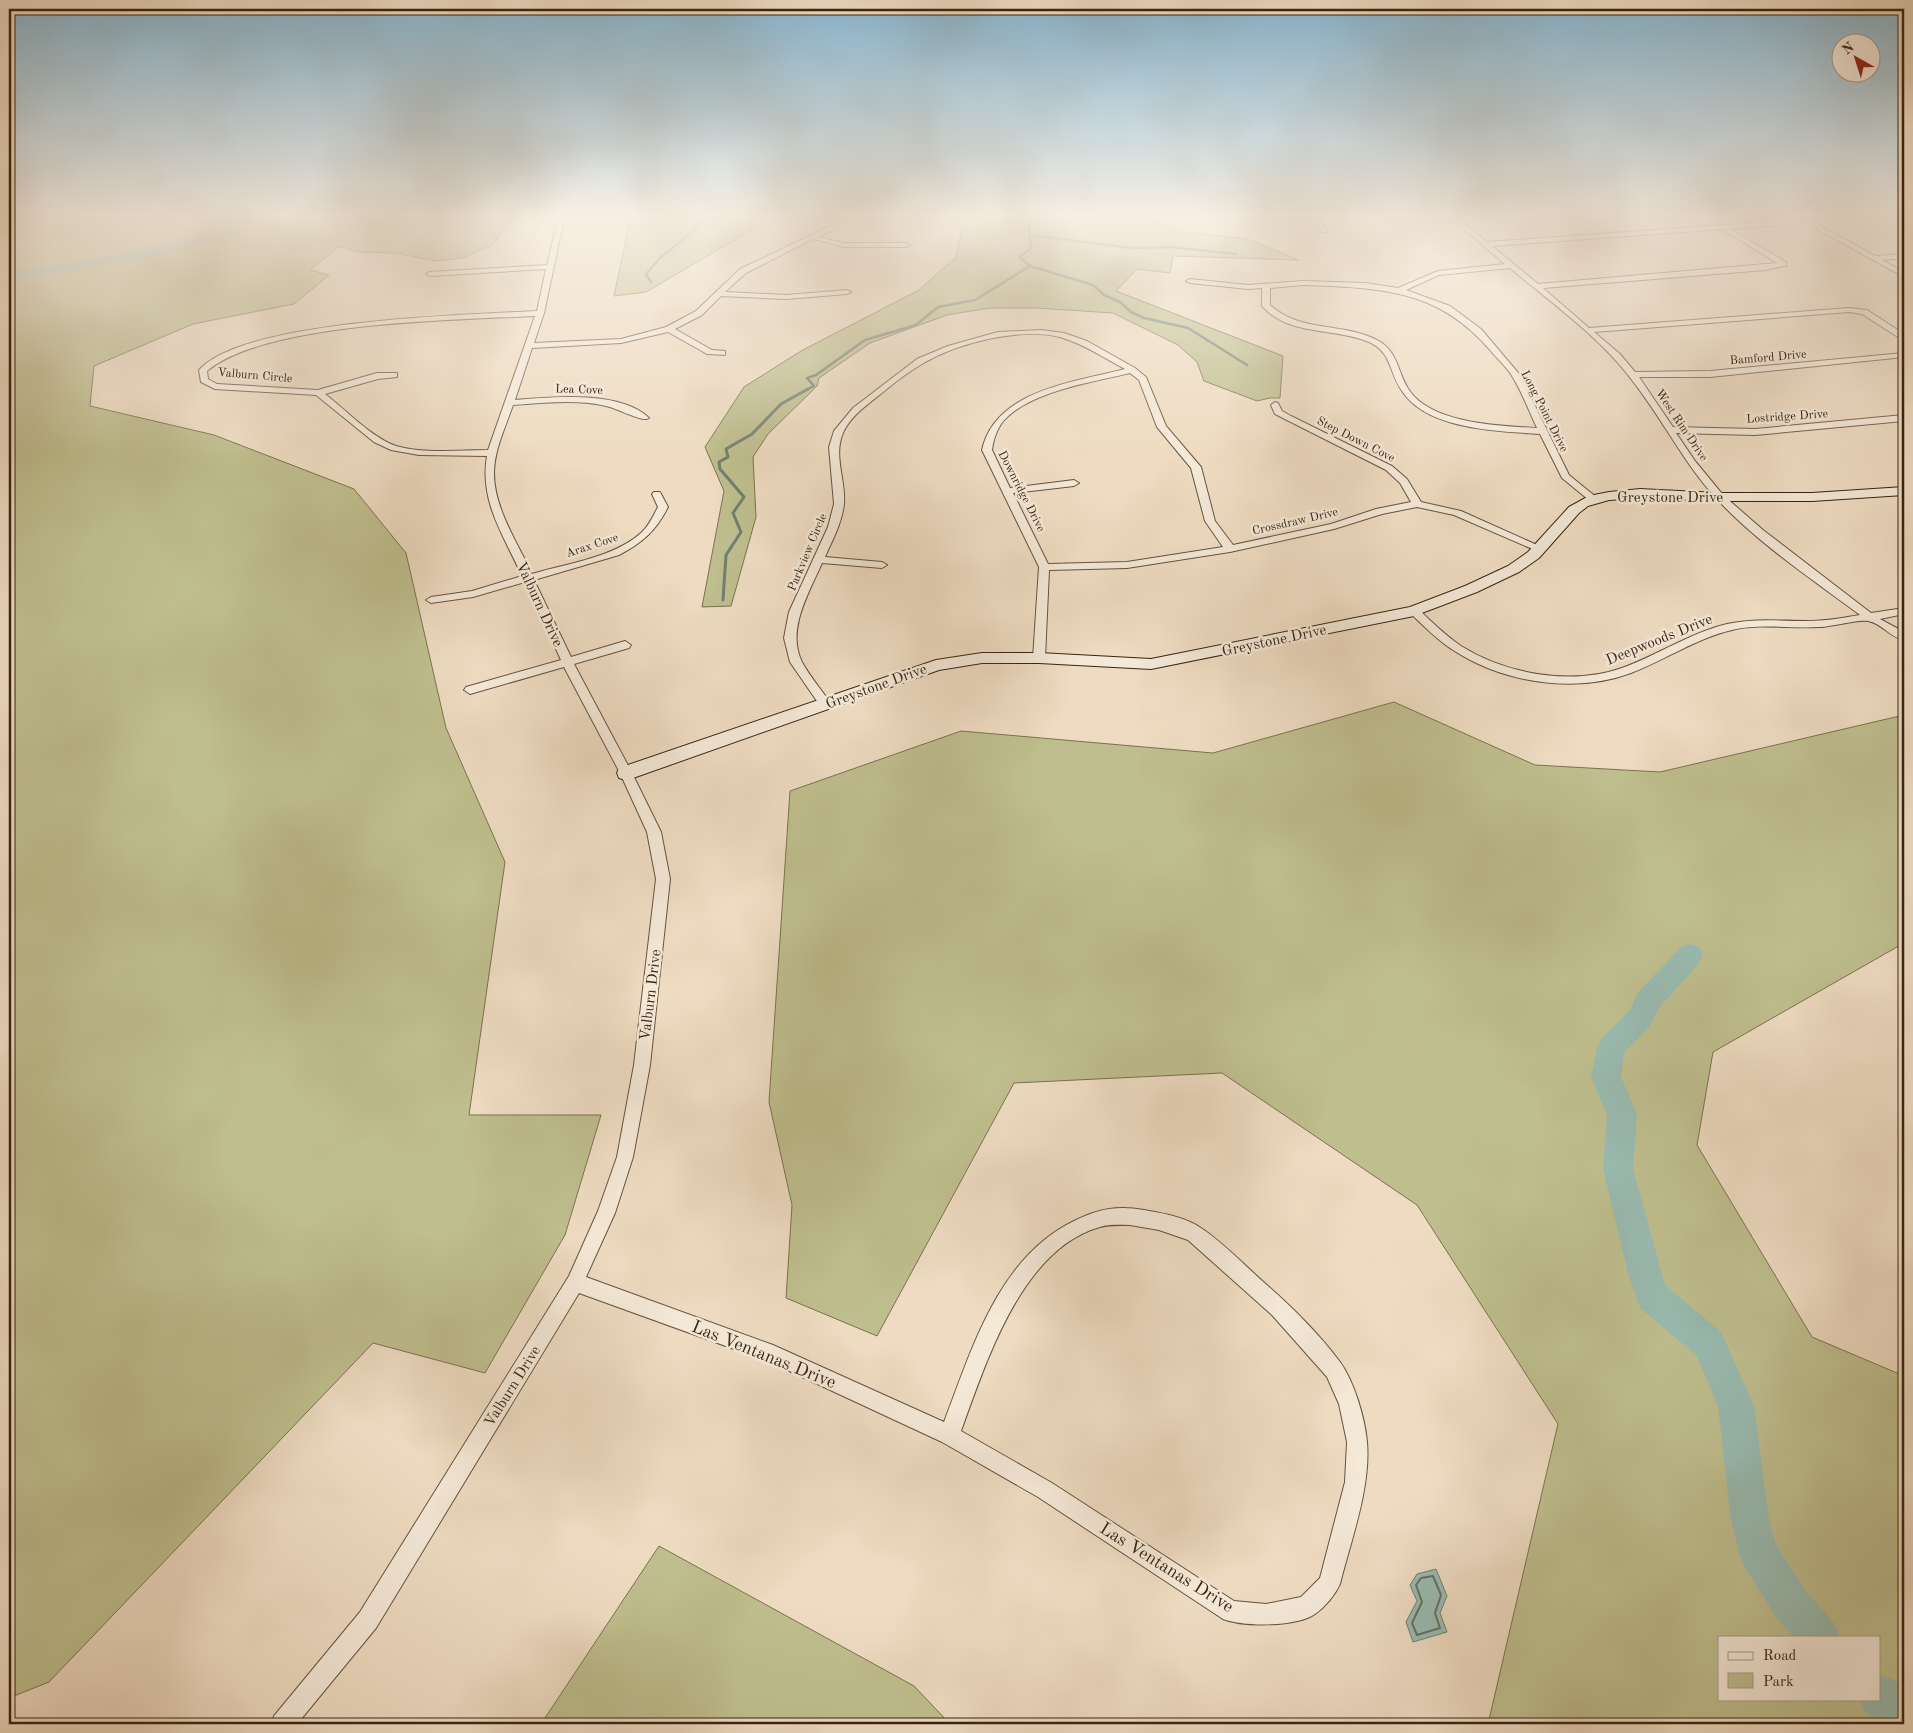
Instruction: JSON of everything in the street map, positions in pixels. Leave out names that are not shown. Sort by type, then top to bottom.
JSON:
[{"type":"street","name":"Valburn Drive","points":[[282,1724],[368,1620],[576,1282],[606,1213],[626,1156],[642,1065],[663,879],[654,832],[626,773],[567,661],[492,500],[489,472],[492,453],[530,346],[544,296]]},
{"type":"street","points":[[530,346],[604,343],[644,337],[669,329],[699,313],[715,296]]},
{"type":"street","points":[[760,296],[800,296]]},
{"type":"street","points":[[1266,296],[1266,306],[1283,320],[1359,336],[1383,347],[1395,361],[1405,390],[1410,397],[1433,412],[1460,422],[1479,426],[1543,431]]},
{"type":"street","name":"Long Point Drive","points":[[1415,296],[1447,308],[1478,331],[1516,375],[1565,476],[1593,499]]},
{"type":"street","name":"West Rim Drive","points":[[1548,296],[1617,356],[1633,375],[1692,463],[1720,497],[1759,532],[1869,617],[1904,637]]},
{"type":"street","points":[[1588,330],[1849,310],[1864,312],[1904,337]]},
{"type":"street","name":"Valburn Circle","points":[[318,393],[216,386],[204,380],[203,370],[214,359],[232,351],[323,330],[366,324],[540,313]]},
{"type":"street","points":[[669,329],[710,352],[722,353]]},
{"type":"street","name":"Parkview Circle","points":[[825,704],[796,662],[790,638],[795,612],[833,527],[838,504],[834,447],[839,431],[856,410],[920,361],[951,348],[998,334],[1041,332],[1061,335],[1084,344],[1132,370],[1146,386],[1162,427],[1196,467],[1210,521],[1230,549]]},
{"type":"street","name":"Bamford Drive","points":[[1633,375],[1710,374],[1904,354]]},
{"type":"street","name":"Downridge Drive","points":[[1039,658],[1044,567],[987,450],[990,435],[1005,414],[1019,405],[1043,395],[1132,370]]},
{"type":"street","points":[[318,393],[378,376],[394,375]]},
{"type":"street","points":[[318,393],[377,440],[394,448],[420,452],[492,453]]},
{"type":"street","name":"Lea Cove","points":[[509,403],[581,399],[602,401],[619,405],[645,418]]},
{"type":"street","name":"Step Down Cove","points":[[1275,405],[1278,412],[1288,418],[1389,468],[1404,481],[1417,504]]},
{"type":"street","name":"Lostridge Drive","points":[[1670,430],[1755,432],[1904,418]]},
{"type":"street","points":[[1007,491],[1074,483]]},
{"type":"street","name":"Greystone Drive","points":[[626,773],[936,665],[958,660],[1039,658],[1151,664],[1414,611],[1524,563],[1542,548],[1562,522],[1580,505],[1593,499],[1640,495],[1720,497],[1861,496],[1904,491]]},
{"type":"street","name":"Arax Cove","points":[[528,578],[615,553],[646,536],[663,507],[657,494]]},
{"type":"street","name":"Crossdraw Drive","points":[[1044,567],[1127,565],[1230,549],[1334,526],[1380,511],[1417,504],[1457,513],[1542,548]]},
{"type":"street","points":[[819,560],[882,565]]},
{"type":"street","points":[[431,600],[473,594],[528,578]]},
{"type":"street","name":"Deepwoods Drive","points":[[1414,611],[1444,638],[1462,651],[1512,670],[1573,681],[1604,677],[1626,670],[1695,638],[1745,624],[1819,624],[1904,611]]},
{"type":"street","points":[[470,690],[625,645]]},
{"type":"street","name":"Las Ventanas Drive","points":[[576,1282],[773,1354],[949,1435],[1046,1490],[1230,1612],[1266,1615],[1307,1608],[1329,1584],[1355,1482],[1357,1442],[1349,1403],[1334,1370],[1279,1308],[1194,1233],[1158,1221],[1130,1216],[1098,1218],[1067,1233],[1028,1266],[999,1308],[949,1435]]},
{"type":"green space","points":[[9,296],[304,296],[294,304],[193,324],[94,366],[90,406],[214,435],[354,489],[406,553],[446,728],[505,862],[469,1115],[601,1115],[565,1235],[485,1373],[373,1343],[49,1682],[9,1698]]},
{"type":"green space","points":[[908,296],[1129,296],[1283,356],[1280,398],[1257,401],[1204,381],[1197,362],[1178,345],[1113,313],[1036,308],[990,308],[947,315],[870,343],[819,378],[817,386],[768,434],[753,457],[756,517],[731,606],[702,607],[724,491],[705,447],[744,387],[801,351]]},
{"type":"green space","points":[[1394,702],[1535,765],[1660,772],[1904,715],[1904,943],[1713,1052],[1697,1145],[1812,1337],[1904,1376],[1904,1724],[1488,1724],[1558,1424],[1417,1205],[1222,1073],[1014,1083],[877,1336],[786,1298],[792,1205],[769,1102],[790,791],[961,731],[1213,753]]},
{"type":"green space","points":[[659,1546],[914,1686],[950,1724],[541,1724]]},
{"type":"water","points":[[1436,1569],[1447,1596],[1440,1613],[1447,1632],[1413,1642],[1406,1622],[1417,1601],[1410,1585],[1417,1574]]},
{"type":"waterway","points":[[808,389],[814,386],[807,378],[816,375],[865,340],[916,325],[938,307],[975,300],[982,296]]},
{"type":"waterway","points":[[1106,296],[1120,302],[1131,312],[1144,318],[1188,328],[1247,365]]},
{"type":"waterway","points":[[723,600],[726,555],[741,532],[733,513],[744,497],[720,469],[719,462],[728,457],[726,449],[752,434],[781,404],[808,389]]},
{"type":"waterway","points":[[1690,955],[1647,1002],[1640,1018],[1611,1048],[1606,1077],[1622,1115],[1618,1169],[1644,1274],[1652,1296],[1709,1344],[1736,1406],[1749,1513],[1757,1550],[1790,1603],[1819,1636]]},
{"type":"waterway","points":[[1880,1696],[1904,1721]]}]
